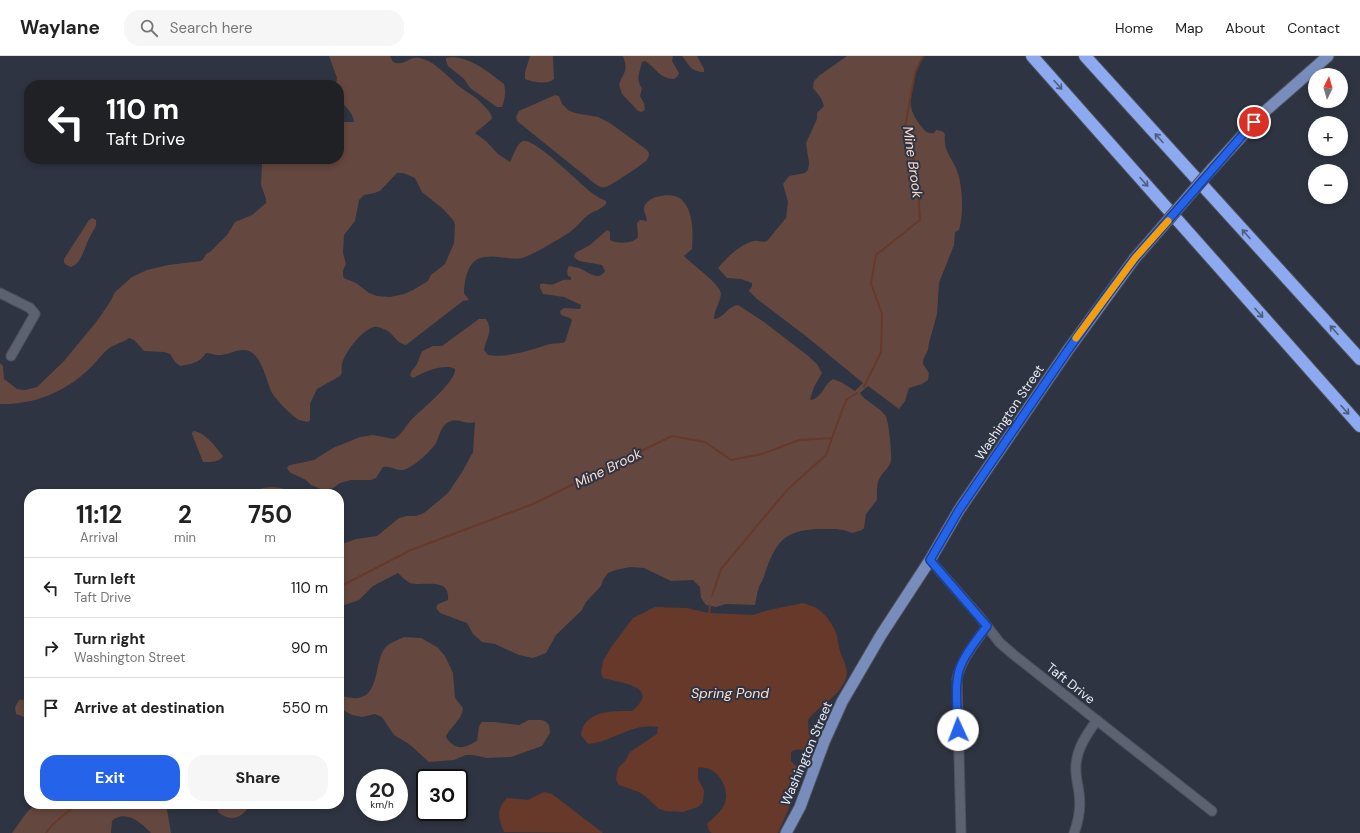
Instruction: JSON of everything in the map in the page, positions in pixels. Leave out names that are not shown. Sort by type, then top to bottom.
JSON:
[{"type":"highway","points":[[1032,56],[1360,426]]},
{"type":"highway","points":[[1085,56],[1360,359]]},
{"type":"main road","name":"Washington Street","points":[[786,833],[800,807],[824,742],[842,702],[881,634],[930,560],[959,510],[1068,350],[1135,258],[1211,170],[1262,114],[1328,56]]},
{"type":"street","points":[[0,293],[30,308],[35,314],[11,356]]},
{"type":"street","name":"Taft Drive","points":[[930,560],[1000,642],[1014,655],[1212,811]]},
{"type":"street","points":[[961,833],[957,679],[958,672],[964,659],[987,626]]},
{"type":"street","points":[[1074,833],[1080,812],[1076,774],[1077,758],[1082,742],[1097,720]]},
{"type":"shaded area","points":[[329,56],[390,56],[393,62],[397,63],[404,62],[412,58],[425,59],[479,100],[490,112],[492,119],[475,133],[487,142],[498,154],[510,162],[519,144],[523,141],[529,142],[547,154],[592,193],[606,201],[606,204],[588,215],[570,232],[527,256],[517,259],[487,257],[476,260],[470,266],[465,279],[464,293],[469,300],[463,301],[406,345],[386,330],[379,327],[374,327],[364,332],[355,342],[344,359],[341,375],[317,389],[310,404],[310,420],[308,422],[296,418],[276,398],[271,391],[258,359],[247,350],[222,355],[206,353],[198,361],[180,366],[175,362],[170,354],[164,352],[144,351],[134,340],[129,338],[108,349],[87,371],[68,386],[35,400],[12,404],[0,404],[0,363],[3,366],[4,379],[17,389],[25,390],[37,387],[64,361],[97,321],[115,292],[132,277],[147,270],[168,265],[201,261],[206,254],[210,252],[227,235],[235,222],[252,215],[266,203],[261,185],[262,164],[344,164],[344,122],[354,122],[344,105],[344,80],[337,80]],"holes":[[[397,173],[403,173],[415,178],[422,192],[443,209],[453,220],[455,225],[454,243],[445,264],[431,275],[428,281],[404,294],[390,297],[377,296],[369,293],[356,283],[344,278],[343,270],[346,264],[343,253],[344,235],[355,221],[359,200],[364,195],[380,191]]]},
{"type":"shaded area","points":[[530,56],[553,56],[554,79],[548,82],[536,82],[525,79],[525,72]]},
{"type":"shaded area","points":[[623,56],[673,56],[672,61],[679,73],[674,79],[669,79],[645,61],[642,62],[638,78],[642,88],[640,96],[644,103],[645,110],[641,112],[638,111],[622,94],[619,84],[626,68]]},
{"type":"shaded area","points":[[682,56],[697,56],[704,69],[704,72],[693,69]]},
{"type":"shaded area","points":[[847,56],[924,56],[916,69],[911,92],[912,109],[918,122],[926,132],[934,133],[936,130],[942,131],[945,134],[946,148],[956,168],[960,182],[962,199],[961,223],[959,230],[955,232],[954,245],[939,283],[937,314],[928,350],[923,360],[923,364],[929,373],[928,380],[922,384],[909,388],[905,401],[899,409],[868,386],[860,393],[865,399],[885,415],[889,430],[891,452],[891,461],[879,479],[877,500],[866,514],[864,528],[852,533],[832,529],[819,529],[797,532],[789,535],[773,553],[759,587],[755,605],[726,604],[716,607],[706,605],[701,598],[700,587],[693,580],[671,581],[644,568],[630,567],[608,573],[601,586],[586,602],[582,610],[556,635],[546,653],[533,658],[519,655],[495,644],[482,642],[473,634],[467,623],[440,613],[436,608],[438,604],[448,600],[445,588],[435,584],[410,583],[398,573],[373,586],[359,600],[344,605],[344,543],[356,539],[377,536],[399,518],[416,516],[424,513],[448,493],[473,452],[475,422],[448,422],[441,430],[434,446],[417,463],[403,470],[383,467],[376,478],[371,480],[351,480],[340,483],[333,488],[321,489],[291,473],[287,467],[314,460],[333,448],[360,437],[373,435],[394,439],[397,437],[412,419],[444,388],[454,374],[455,369],[446,367],[428,371],[414,378],[410,376],[422,351],[433,346],[442,346],[479,319],[486,319],[489,327],[489,334],[484,350],[488,355],[496,356],[512,354],[550,344],[565,342],[572,320],[561,315],[560,311],[564,308],[580,309],[581,305],[564,297],[543,294],[540,284],[552,284],[563,280],[571,280],[571,277],[568,276],[567,273],[569,266],[579,268],[597,276],[603,274],[605,271],[602,265],[579,261],[574,257],[575,253],[590,245],[607,230],[610,232],[610,240],[613,241],[625,243],[636,239],[638,237],[637,223],[640,220],[647,221],[644,210],[645,205],[653,198],[671,195],[681,199],[685,204],[692,222],[692,249],[684,256],[720,290],[721,294],[714,319],[721,317],[731,307],[738,305],[764,322],[807,355],[817,364],[822,373],[814,387],[810,399],[812,400],[819,396],[827,384],[833,379],[855,391],[863,383],[807,337],[757,299],[749,291],[752,283],[741,279],[727,278],[718,268],[739,248],[749,242],[767,241],[786,218],[788,202],[783,184],[789,176],[805,173],[808,170],[809,163],[806,143],[817,119],[817,113],[824,106],[821,98],[813,88],[814,81]]},
{"type":"shaded area","points":[[453,57],[468,60],[474,63],[504,84],[505,96],[502,107],[497,107],[470,88],[464,79],[448,66],[446,58]]},
{"type":"shaded area","points":[[555,95],[559,96],[562,104],[568,110],[575,113],[598,117],[610,123],[647,150],[649,156],[647,160],[606,187],[601,187],[595,184],[517,121],[516,117],[519,111]]},
{"type":"shaded area","points":[[92,218],[96,220],[96,226],[79,261],[71,267],[66,265],[64,259],[89,220]]},
{"type":"shaded area","points":[[193,431],[202,434],[210,440],[223,456],[214,462],[203,462],[192,434]]},
{"type":"shaded area","points":[[272,487],[284,489],[260,489]]},
{"type":"shaded area","points":[[404,637],[421,638],[437,647],[445,656],[453,673],[455,698],[463,708],[461,716],[446,736],[452,744],[462,747],[468,746],[477,741],[479,726],[482,722],[519,725],[529,720],[541,720],[545,721],[549,725],[550,733],[542,746],[511,757],[487,758],[466,755],[454,760],[429,762],[409,744],[394,735],[382,717],[375,714],[362,717],[352,715],[344,711],[344,696],[358,698],[365,696],[370,691],[376,677],[382,654],[385,648],[391,643]]},
{"type":"shaded area","points":[[19,700],[24,700],[24,717],[16,714],[15,707]]},
{"type":"shaded area","points":[[30,809],[167,809],[171,833],[151,833],[143,825],[133,819],[123,816],[112,821],[111,833],[12,833]]},
{"type":"shaded area","points":[[218,809],[246,809],[243,814],[232,818],[218,812]]},
{"type":"water","name":"Spring Pond","points":[[803,603],[818,609],[832,624],[836,632],[847,675],[841,689],[808,720],[812,747],[791,752],[791,761],[798,768],[798,787],[778,833],[712,833],[709,831],[707,824],[723,808],[726,799],[726,792],[721,779],[711,770],[705,768],[698,768],[698,779],[704,790],[703,802],[698,807],[683,812],[659,809],[639,792],[619,785],[616,779],[618,768],[625,761],[630,752],[657,734],[658,727],[650,726],[635,728],[600,742],[588,744],[581,735],[583,727],[593,716],[608,712],[632,711],[640,703],[643,696],[635,687],[603,678],[601,673],[603,661],[612,646],[633,618],[655,607],[687,608],[709,613],[753,615]]},
{"type":"water","points":[[544,792],[552,794],[603,833],[504,832],[499,814],[503,802],[507,798],[528,800]]},
{"type":"waterway","name":"Mine Brook","points":[[864,387],[881,352],[882,314],[871,283],[876,255],[920,220],[917,172],[905,127],[915,73],[923,56]]},
{"type":"waterway","name":"Mine Brook","points":[[344,584],[411,550],[533,504],[672,436],[705,442],[731,460],[762,454],[799,440],[832,438],[846,400],[857,393]]},
{"type":"waterway","points":[[712,596],[721,569],[787,490],[826,455],[832,438]]},
{"type":"waterway","points":[[709,615],[710,605]]},
{"type":"waterway","name":"Mine Brook","points":[[46,833],[52,825],[71,809]]},
{"type":"slow traffic","points":[[1076,338],[1135,258],[1168,221]]},
{"type":"route","points":[[958,730],[958,672],[964,659],[987,626],[930,560],[959,510],[1108,294],[1135,258],[1254,122]]}]
